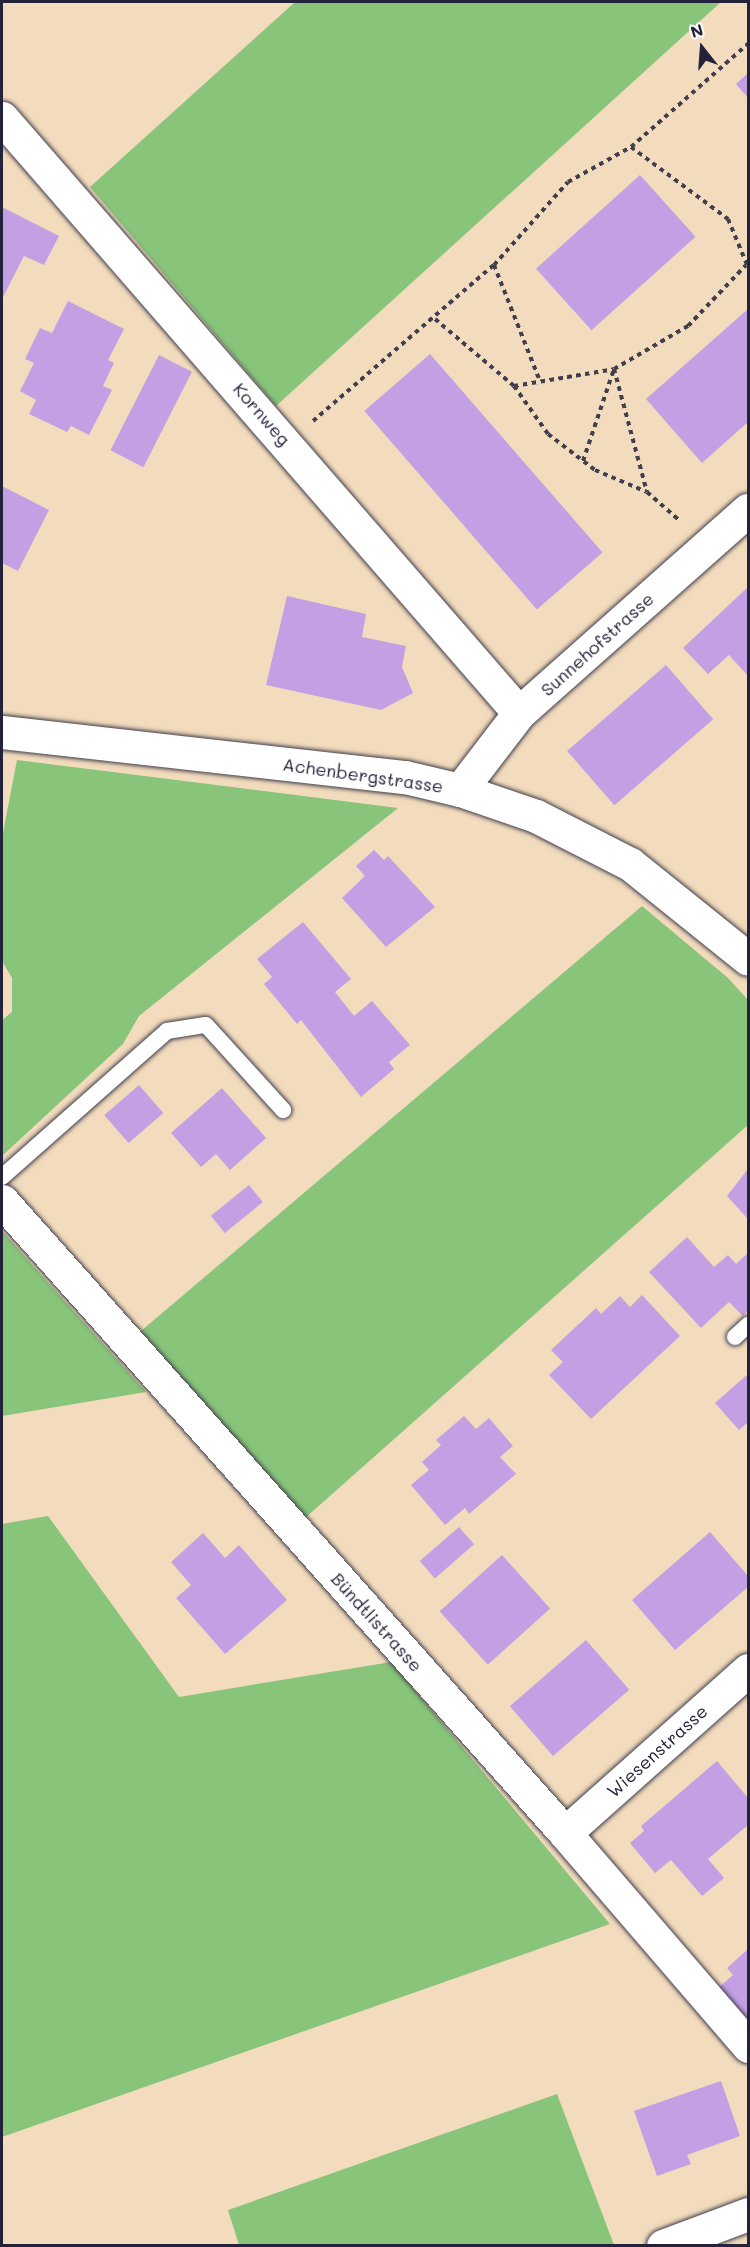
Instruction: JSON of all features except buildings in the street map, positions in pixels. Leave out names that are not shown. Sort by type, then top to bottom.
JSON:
[{"type":"street","name":"Kornweg","points":[[2,118],[287,443],[519,713]]},
{"type":"street","name":"Sunnehofstrasse","points":[[460,790],[519,713],[748,510]]},
{"type":"street","name":"Achenbergstrasse","points":[[2,732],[405,777],[460,790],[536,816],[630,864],[748,959]]},
{"type":"street","name":"Bündtlistrasse","points":[[2,1201],[565,1833],[748,2046]]},
{"type":"street","name":"Wiesenstrasse","points":[[565,1833],[748,1670]]},
{"type":"street","points":[[663,2246],[748,2214]]},
{"type":"lane","points":[[2,1177],[167,1031],[206,1025],[283,1110]]},
{"type":"lane","points":[[735,1337],[748,1325]]},
{"type":"path","points":[[287,443],[435,319],[494,265],[568,182],[631,147],[748,44]]},
{"type":"path","points":[[514,386],[614,369],[688,326],[747,266],[728,219],[631,147]]},
{"type":"path","points":[[494,265],[540,381]]},
{"type":"path","points":[[435,319],[514,386],[548,434],[584,461],[647,492],[708,546]]},
{"type":"path","points":[[584,461],[614,369]]},
{"type":"path","points":[[614,369],[647,492]]},
{"type":"green space","points":[[295,2],[721,2],[276,406],[90,187]]},
{"type":"green space","points":[[17,760],[398,808],[139,1016],[123,1044],[2,1156],[2,1020],[12,1012],[12,978],[2,961],[2,838]]},
{"type":"green space","points":[[642,906],[728,978],[748,1000],[748,1125],[304,1519],[141,1331]]},
{"type":"green space","points":[[2,1231],[146,1392],[2,1416]]},
{"type":"green space","points":[[48,1516],[179,1697],[391,1662],[610,1924],[2,2137],[2,1524]]},
{"type":"green space","points":[[557,2094],[614,2245],[239,2245],[228,2210]]}]
